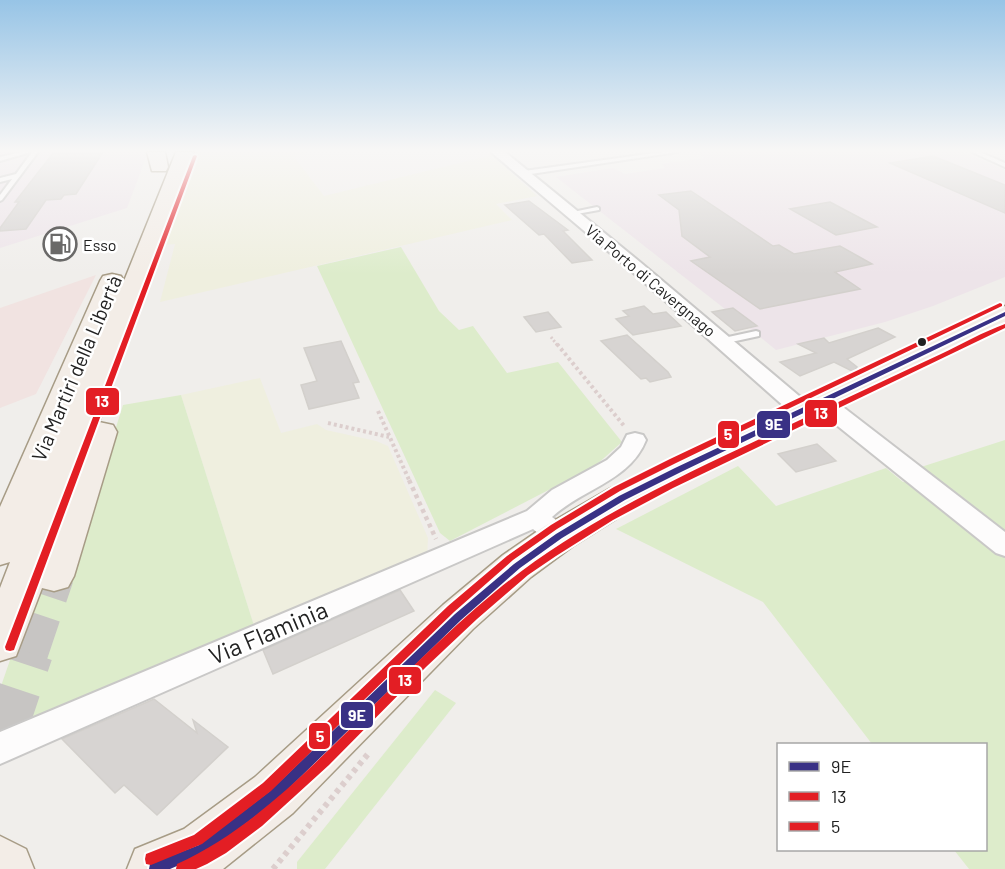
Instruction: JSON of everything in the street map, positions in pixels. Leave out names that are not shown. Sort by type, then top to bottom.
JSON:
[{"type":"main road","name":"Via Martiri della Libertà","points":[[0,551],[156,193]]},
{"type":"main road","name":"Via Martiri della Libertà","points":[[54,576],[155,268],[167,193]]},
{"type":"main road","name":"Via Martiri della Libertà","points":[[0,643],[151,237],[165,206]]},
{"type":"main road","points":[[155,869],[203,849],[274,795],[458,617],[517,566],[547,526],[622,498],[1005,314]]},
{"type":"main road","points":[[215,869],[274,795]]},
{"type":"main road","points":[[0,864],[6,869]]},
{"type":"street","name":"Via Porto di Cavergnago","points":[[547,193],[722,341],[1005,546]]},
{"type":"street","name":"Via Flaminia","points":[[0,748],[444,556],[547,526],[559,497],[623,460],[633,451],[635,440]]},
{"type":"lane","points":[[571,213],[597,208]]},
{"type":"lane","points":[[722,341],[756,334]]},
{"type":"path","points":[[551,337],[635,440]]},
{"type":"path","points":[[378,411],[444,556]]},
{"type":"path","points":[[328,423],[390,437]]},
{"type":"path","points":[[273,869],[375,745]]},
{"type":"shaded area","points":[[0,193],[133,193],[127,208],[0,248]]},
{"type":"shaded area","points":[[576,193],[1005,193],[1005,277],[933,306],[885,322],[776,350],[749,328],[735,331],[712,313],[725,309]]},
{"type":"shaded area","points":[[96,275],[36,394],[0,408],[0,308]]},
{"type":"green space","points":[[181,193],[321,193],[324,196],[338,193],[533,193],[537,196],[496,204],[512,220],[160,302],[175,244],[163,245]]},
{"type":"green space","points":[[401,247],[439,311],[459,330],[473,326],[507,373],[558,362],[622,442],[595,466],[450,541],[440,533],[317,266]]},
{"type":"green space","points":[[260,378],[281,433],[317,424],[326,430],[376,441],[388,446],[428,538],[427,558],[256,632],[181,395]]},
{"type":"green space","points":[[181,395],[256,632],[0,736],[0,689],[38,579],[70,573],[123,405]]},
{"type":"green space","points":[[1005,440],[1005,534],[921,467]]},
{"type":"green space","points":[[738,466],[776,506],[886,468],[903,482],[914,480],[1005,554],[1005,869],[969,869],[955,851],[987,851],[987,743],[871,743],[763,602],[616,529]]},
{"type":"green space","points":[[435,690],[456,703],[325,869],[297,869],[297,862]]},
{"type":"building","points":[[22,193],[77,193],[64,195],[61,199],[46,200],[26,229],[0,231],[19,202],[15,202]]},
{"type":"building","points":[[693,193],[773,246],[779,245],[794,254],[840,246],[872,264],[835,272],[860,289],[760,309],[691,261],[710,257],[682,236],[679,210],[659,195]]},
{"type":"building","points":[[958,193],[1005,193],[1005,213]]},
{"type":"building","points":[[529,201],[568,230],[563,231],[592,260],[572,263],[544,234],[539,235],[505,205]]},
{"type":"building","points":[[830,202],[877,227],[836,235],[790,209]]},
{"type":"building","points":[[644,306],[653,314],[666,312],[681,326],[633,335],[616,319],[629,316],[623,311]]},
{"type":"building","points":[[733,308],[757,326],[735,331],[712,312]]},
{"type":"building","points":[[548,312],[561,327],[536,332],[524,317]]},
{"type":"building","points":[[878,328],[895,337],[847,359],[857,367],[854,372],[834,362],[800,376],[780,362],[816,353],[798,344],[824,338],[829,343]]},
{"type":"building","points":[[627,335],[671,377],[650,382],[646,378],[641,379],[601,341]]},
{"type":"building","points":[[341,341],[359,382],[353,383],[359,398],[309,409],[301,385],[317,381],[304,348]]},
{"type":"building","points":[[817,444],[836,461],[796,472],[778,454]]},
{"type":"building","points":[[400,590],[414,611],[273,674],[263,650]]},
{"type":"building","points":[[154,699],[197,733],[193,720],[228,747],[157,815],[124,785],[115,793],[62,739]]},
{"type":"tunnel","points":[[28,653],[54,576]]},
{"type":"tunnel","points":[[0,736],[28,652]]},
{"type":"transit line","name":"13","points":[[10,647],[181,193]]},
{"type":"transit line","name":"5","points":[[151,859],[198,840],[267,787],[451,609],[510,558],[554,527],[617,489],[673,461],[1000,305]]},
{"type":"transit line","name":"9E","points":[[155,869],[203,849],[274,795],[458,617],[517,566],[559,536],[622,498],[678,470],[1005,314]]},
{"type":"transit line","name":"13","points":[[182,869],[222,848],[258,822],[325,761],[473,616],[553,553],[610,518],[670,486],[1005,326]]},
{"type":"place","name":"Esso","points":[[60,244]]}]
